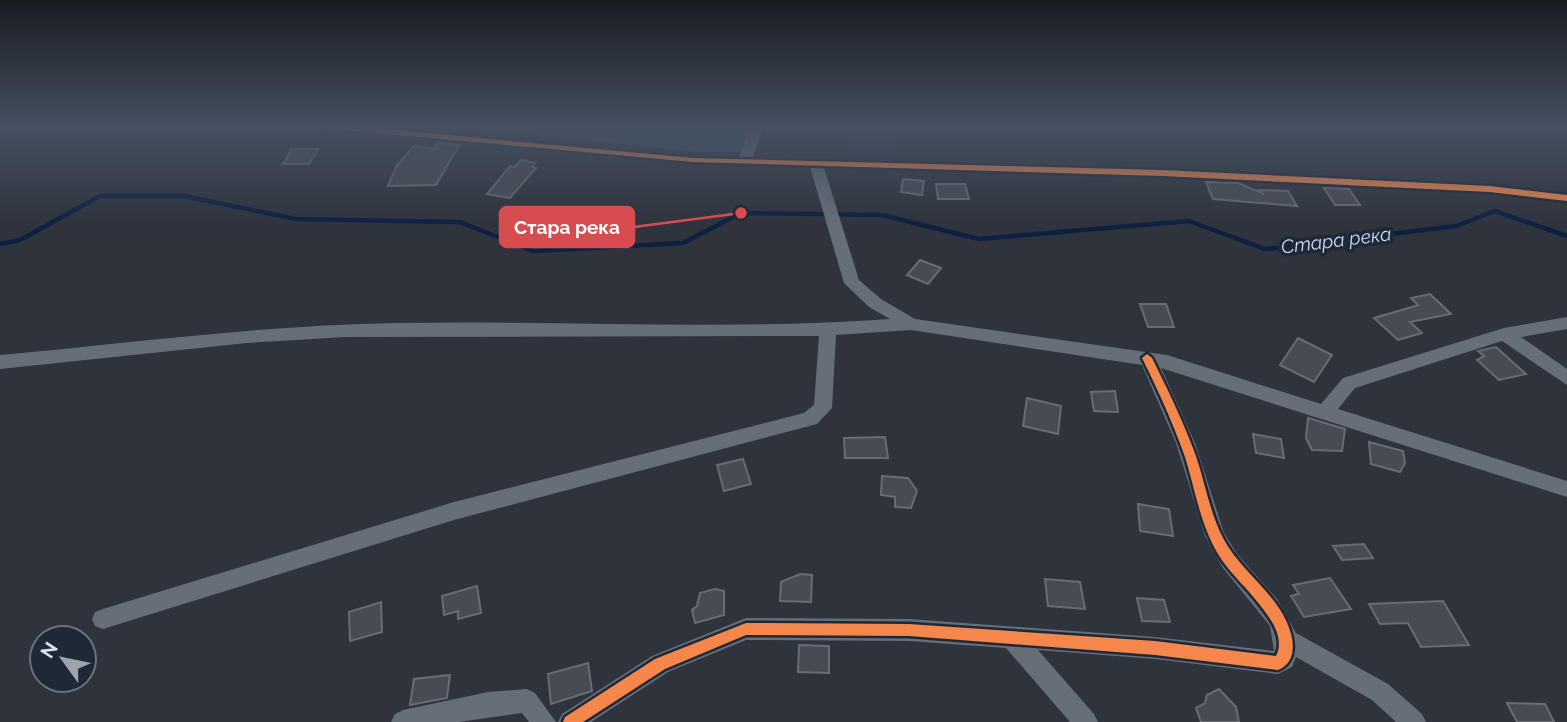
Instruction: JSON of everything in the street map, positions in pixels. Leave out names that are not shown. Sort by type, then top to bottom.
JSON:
[{"type":"street","points":[[703,160],[817,172],[1161,173],[1490,189],[1567,198]]},
{"type":"street","points":[[817,172],[852,283],[875,303],[911,324]]},
{"type":"street","points":[[1324,413],[1349,383],[1504,334],[1567,323]]},
{"type":"street","points":[[0,362],[367,330],[828,331],[911,324],[1147,358],[1567,489]]},
{"type":"street","points":[[103,619],[454,511],[810,419],[823,408],[828,331]]},
{"type":"street","points":[[1504,334],[1567,378]]},
{"type":"street","points":[[1147,358],[1182,434],[1209,527],[1230,562],[1266,600],[1288,641],[1380,692],[1414,722]]},
{"type":"street","points":[[570,722],[660,664],[746,629],[909,630],[1155,648],[1278,663],[1284,659],[1288,641]]},
{"type":"street","points":[[1012,638],[1086,722]]},
{"type":"street","points":[[403,722],[488,704],[527,701],[544,722]]},
{"type":"building","points":[[286,160],[312,160],[309,164],[283,164]]},
{"type":"building","points":[[402,160],[451,160],[436,185],[388,186]]},
{"type":"building","points":[[521,160],[535,163],[532,167],[536,168],[510,198],[487,194],[510,166],[515,167]]},
{"type":"building","points":[[903,179],[924,181],[922,195],[901,192]]},
{"type":"building","points":[[1206,182],[1238,183],[1262,193],[1260,190],[1288,191],[1297,206],[1213,199]]},
{"type":"building","points":[[936,184],[965,184],[969,199],[938,199]]},
{"type":"building","points":[[1324,188],[1349,189],[1360,205],[1335,205]]},
{"type":"building","points":[[920,260],[941,268],[928,284],[907,275]]},
{"type":"building","points":[[1430,294],[1451,314],[1410,322],[1422,333],[1398,340],[1374,318],[1418,305],[1411,298]]},
{"type":"building","points":[[1140,304],[1166,304],[1174,327],[1148,327]]},
{"type":"building","points":[[1298,338],[1332,355],[1314,382],[1280,365]]},
{"type":"building","points":[[1496,347],[1526,374],[1499,380],[1477,360],[1484,356],[1478,351]]},
{"type":"building","points":[[1115,391],[1118,412],[1094,411],[1091,392]]},
{"type":"building","points":[[1027,398],[1061,406],[1058,434],[1023,426]]},
{"type":"building","points":[[1308,418],[1345,429],[1342,451],[1312,450],[1306,438]]},
{"type":"building","points":[[1253,434],[1281,439],[1284,458],[1256,453]]},
{"type":"building","points":[[885,437],[888,458],[845,458],[844,438]]},
{"type":"building","points":[[1369,442],[1403,451],[1405,463],[1400,472],[1371,464]]},
{"type":"building","points":[[743,459],[751,484],[724,491],[717,465]]},
{"type":"building","points":[[882,476],[908,478],[917,491],[911,508],[895,507],[895,497],[881,495]]},
{"type":"building","points":[[1138,504],[1169,509],[1173,536],[1140,531]]},
{"type":"building","points":[[1364,544],[1373,558],[1342,560],[1333,546]]},
{"type":"building","points":[[800,574],[812,575],[811,602],[780,601],[781,582]]},
{"type":"building","points":[[1330,578],[1351,609],[1304,617],[1291,596],[1299,594],[1293,585]]},
{"type":"building","points":[[1045,579],[1080,582],[1085,609],[1048,606]]},
{"type":"building","points":[[477,586],[481,613],[458,619],[458,611],[444,615],[442,596]]},
{"type":"building","points":[[715,589],[724,591],[724,615],[695,623],[692,610],[697,606],[700,593]]},
{"type":"building","points":[[1137,598],[1164,600],[1170,622],[1142,621]]},
{"type":"building","points":[[1443,601],[1469,645],[1421,647],[1408,623],[1380,624],[1369,604]]},
{"type":"building","points":[[381,602],[382,632],[350,641],[349,612]]},
{"type":"building","points":[[799,645],[829,646],[829,673],[798,672]]},
{"type":"building","points":[[588,663],[592,691],[551,704],[548,674]]},
{"type":"building","points":[[450,675],[447,698],[410,705],[414,679]]},
{"type":"building","points":[[1219,689],[1236,707],[1239,722],[1201,722],[1196,708],[1205,703],[1207,695]]},
{"type":"building","points":[[1507,703],[1545,704],[1554,722],[1517,722]]},
{"type":"waterway","name":"Стара река","points":[[0,244],[20,240],[100,196],[184,196],[296,219],[460,222],[533,251],[683,243],[741,213],[882,215],[979,239],[1189,221],[1265,249],[1456,226],[1495,211],[1567,236]]},
{"type":"cycle path","points":[[690,160],[1162,173],[1490,189],[1567,198]]},
{"type":"cycle path","points":[[570,722],[660,664],[746,629],[909,630],[1155,648],[1278,663],[1284,659],[1284,632],[1269,606],[1230,561],[1215,536],[1185,443],[1147,358]]},
{"type":"place","name":"Стара река","points":[[741,213]]}]
